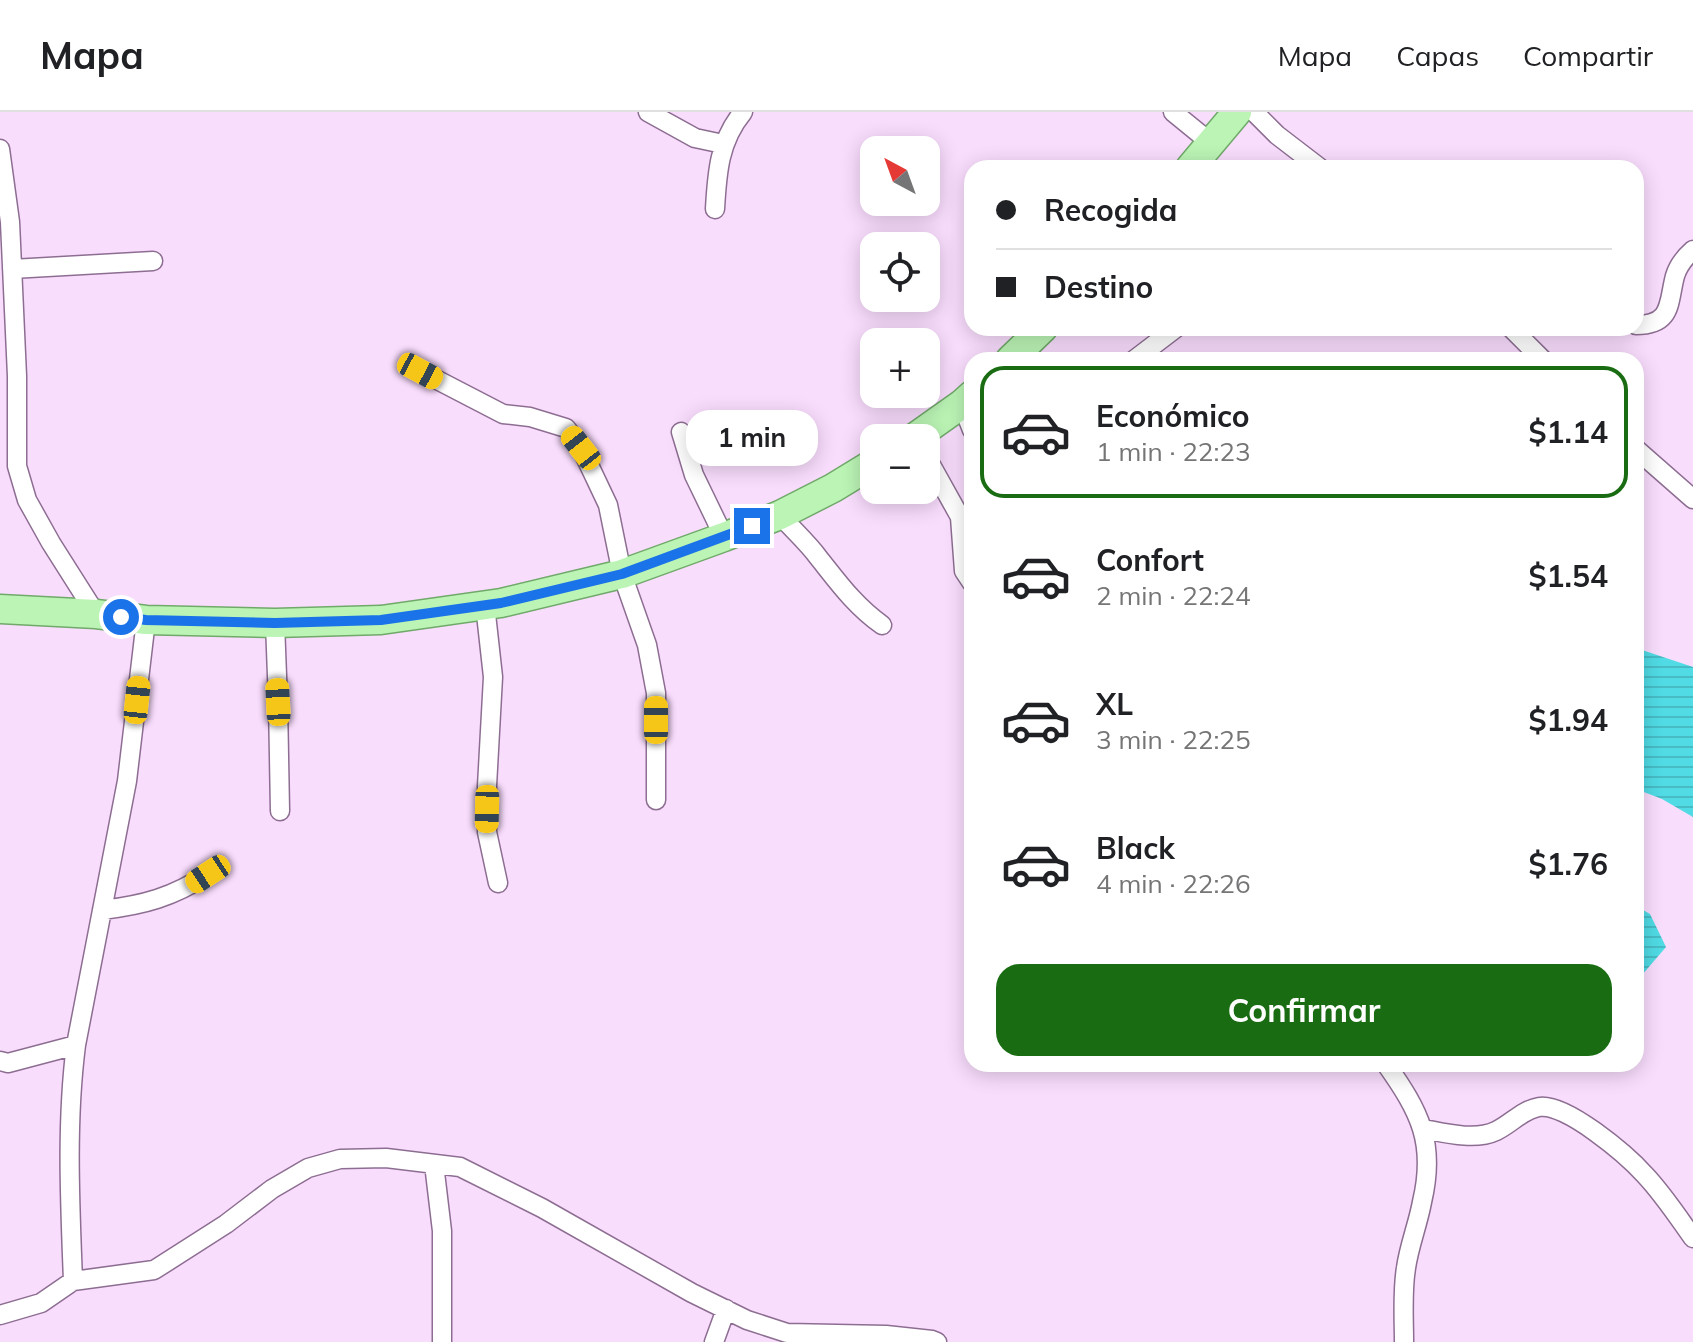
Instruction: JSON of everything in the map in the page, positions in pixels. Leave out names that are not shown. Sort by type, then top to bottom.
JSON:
[{"type":"main road","points":[[1199,160],[1237,112]]},
{"type":"main road","points":[[1018,352],[1035,336]]},
{"type":"main road","points":[[940,425],[964,413]]},
{"type":"main road","points":[[0,609],[146,620],[275,623],[381,620],[485,605],[622,574],[780,515],[860,472]]},
{"type":"street","points":[[648,112],[695,138],[723,144]]},
{"type":"street","points":[[715,209],[717,168],[723,144],[743,112]]},
{"type":"street","points":[[1173,112],[1197,160]]},
{"type":"street","points":[[1254,112],[1310,160]]},
{"type":"street","points":[[0,149],[10,222],[17,376],[17,466],[27,500],[96,614]]},
{"type":"street","points":[[1644,325],[1656,321],[1665,313],[1672,300],[1675,274],[1683,259],[1693,250]]},
{"type":"street","points":[[12,269],[153,261]]},
{"type":"street","points":[[1144,352],[1166,336]]},
{"type":"street","points":[[1519,336],[1535,352]]},
{"type":"street","points":[[420,371],[503,414],[530,417],[566,428],[581,448],[608,505],[622,574],[647,645],[656,693],[656,800]]},
{"type":"street","points":[[681,432],[694,475],[724,537]]},
{"type":"street","points":[[1644,456],[1693,499]]},
{"type":"street","points":[[940,481],[960,517],[964,571]]},
{"type":"street","points":[[780,515],[863,612],[882,625]]},
{"type":"street","points":[[485,605],[493,677],[487,832],[498,883]]},
{"type":"street","points":[[73,1281],[71,1081],[127,781],[146,620]]},
{"type":"street","points":[[275,623],[280,811]]},
{"type":"street","points":[[102,910],[158,900],[186,889],[208,874]]},
{"type":"street","points":[[0,1061],[8,1063],[76,1045]]},
{"type":"street","points":[[1392,1072],[1424,1129],[1429,1164],[1405,1269],[1404,1342]]},
{"type":"street","points":[[1424,1129],[1455,1135],[1494,1132],[1531,1109],[1543,1106],[1558,1109],[1589,1127],[1638,1167],[1693,1238]]},
{"type":"street","points":[[0,1315],[41,1303],[73,1281],[154,1270],[308,1168],[340,1159],[386,1158],[460,1167],[529,1201],[692,1293],[747,1320],[787,1333],[886,1335],[937,1342]]},
{"type":"street","points":[[434,1164],[442,1231],[442,1342]]},
{"type":"street","points":[[714,1342],[726,1309]]},
{"type":"shaded area","points":[[1644,651],[1693,667],[1693,817],[1644,792]]},
{"type":"shaded area","points":[[1644,911],[1650,914],[1666,947],[1644,973]]},
{"type":"route","points":[[121,617],[275,623],[381,620],[501,603],[622,574],[752,526]]}]
